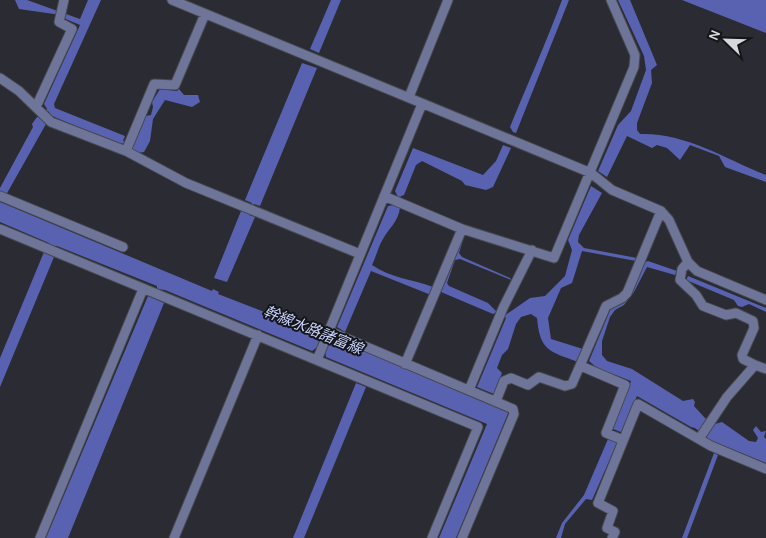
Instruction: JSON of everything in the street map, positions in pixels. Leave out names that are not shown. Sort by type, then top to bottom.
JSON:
[{"type":"street","points":[[41,113],[72,29],[59,22],[64,0]]},
{"type":"street","points":[[172,0],[591,173],[612,190],[661,211],[669,220],[688,262],[697,271],[766,300]]},
{"type":"street","points":[[408,97],[448,0]]},
{"type":"street","points":[[384,196],[462,228],[554,258],[634,67],[635,55],[611,0]]},
{"type":"street","points":[[128,146],[154,84],[175,85],[205,14]]},
{"type":"street","points":[[0,78],[20,91],[51,122],[128,146],[186,183],[360,254]]},
{"type":"street","points":[[318,356],[422,104]]},
{"type":"street","points":[[0,196],[123,247]]},
{"type":"street","points":[[496,401],[504,381],[511,378],[528,385],[539,377],[565,386],[572,384],[606,306],[622,298],[631,287],[661,211]]},
{"type":"street","points":[[405,364],[462,228]]},
{"type":"street","points":[[0,229],[258,335],[318,356],[478,427],[432,538]]},
{"type":"street","points":[[469,390],[503,308],[532,250]]},
{"type":"street","points":[[688,262],[682,269],[680,280],[696,295],[703,306],[726,315],[736,313],[752,321],[754,328],[742,355],[743,358],[755,366],[766,369]]},
{"type":"street","points":[[40,538],[143,289]]},
{"type":"street","points":[[328,334],[513,409],[514,414],[462,538]]},
{"type":"street","points":[[174,538],[258,335]]},
{"type":"street","points":[[581,366],[625,385],[606,433],[623,440]]},
{"type":"street","points":[[699,439],[712,417],[755,366]]},
{"type":"street","points":[[612,538],[615,532],[607,528],[613,511],[598,503],[638,404],[699,439],[766,469]]},
{"type":"water","points":[[15,0],[27,0],[80,19],[88,0],[101,0],[54,104],[55,108],[125,136],[123,141],[134,145],[146,116],[151,115],[152,102],[160,89],[177,91],[179,89],[184,95],[198,95],[200,102],[192,107],[165,100],[153,119],[150,141],[144,152],[138,153],[132,150],[133,146],[123,143],[121,145],[52,116],[48,111],[43,120],[46,124],[6,195],[0,191],[0,188],[33,127],[32,124],[37,117],[41,118],[47,109],[44,104],[80,25],[54,14],[19,9]]},
{"type":"water","points":[[331,0],[341,0],[319,53],[310,49]]},
{"type":"water","points":[[562,0],[569,0],[516,133],[513,132],[510,127]]},
{"type":"water","points":[[618,0],[630,0],[657,65],[651,70],[652,83],[637,123],[637,130],[640,134],[657,135],[690,142],[766,175],[766,182],[725,167],[719,156],[690,145],[680,160],[667,148],[657,145],[652,148],[627,136],[607,177],[598,171],[618,125],[631,111],[646,70],[644,56]]},
{"type":"water","points":[[682,0],[766,0],[766,33]]},
{"type":"water","points":[[302,63],[317,68],[260,206],[254,204],[249,215],[255,217],[227,282],[214,278],[241,211],[247,213],[252,203],[245,200]]},
{"type":"water","points":[[503,145],[511,148],[493,187],[486,190],[465,185],[462,181],[422,161],[416,165],[404,195],[401,196],[396,205],[400,208],[397,217],[381,242],[372,265],[394,276],[433,287],[434,290],[431,295],[371,271],[345,332],[337,327],[388,206],[394,205],[398,197],[395,191],[413,148],[483,175],[496,161]]},
{"type":"water","points":[[591,186],[602,193],[579,235],[578,242],[584,248],[637,258],[636,261],[582,251],[572,283],[561,288],[548,318],[551,339],[583,349],[578,362],[553,352],[544,344],[538,329],[537,318],[531,314],[521,317],[516,324],[508,349],[502,355],[497,368],[502,373],[494,394],[477,387],[506,318],[504,316],[530,298],[545,296],[565,276],[572,250],[568,240]]},
{"type":"water","points":[[0,202],[212,291],[213,289],[219,292],[218,294],[319,333],[320,337],[329,341],[334,337],[509,411],[456,538],[439,538],[487,424],[326,357],[325,352],[316,348],[312,351],[165,290],[157,289],[157,286],[57,246],[48,246],[49,243],[0,222]]},
{"type":"water","points":[[464,237],[459,253],[462,257],[511,280],[460,259],[455,260],[447,283],[449,286],[488,303],[497,312],[493,314],[441,292],[440,289],[446,281]]},
{"type":"water","points":[[44,252],[54,257],[0,387],[0,358]]},
{"type":"water","points":[[648,261],[677,271],[675,275],[647,267],[634,292],[624,305],[615,310],[610,317],[602,341],[602,355],[607,361],[632,369],[683,401],[693,399],[695,402],[694,406],[705,418],[715,424],[722,422],[749,441],[756,442],[758,438],[753,430],[756,426],[761,432],[766,431],[764,437],[766,439],[766,463],[710,440],[695,428],[637,396],[621,432],[613,429],[631,381],[597,368],[589,361],[611,308],[624,300],[632,290],[643,263]]},
{"type":"water","points":[[688,276],[766,308],[766,312],[749,304],[742,307],[738,306],[734,300],[686,280]]},
{"type":"water","points":[[148,296],[164,303],[68,538],[46,538]]},
{"type":"water","points":[[356,383],[366,387],[304,538],[293,538]]},
{"type":"water","points":[[608,439],[617,443],[592,500],[586,499],[565,524],[561,538],[556,538],[562,523],[584,495]]},
{"type":"water","points":[[714,453],[718,455],[687,538],[682,538]]},
{"type":"water label","name":"幹線水路諸富線","points":[[313,330]]}]
